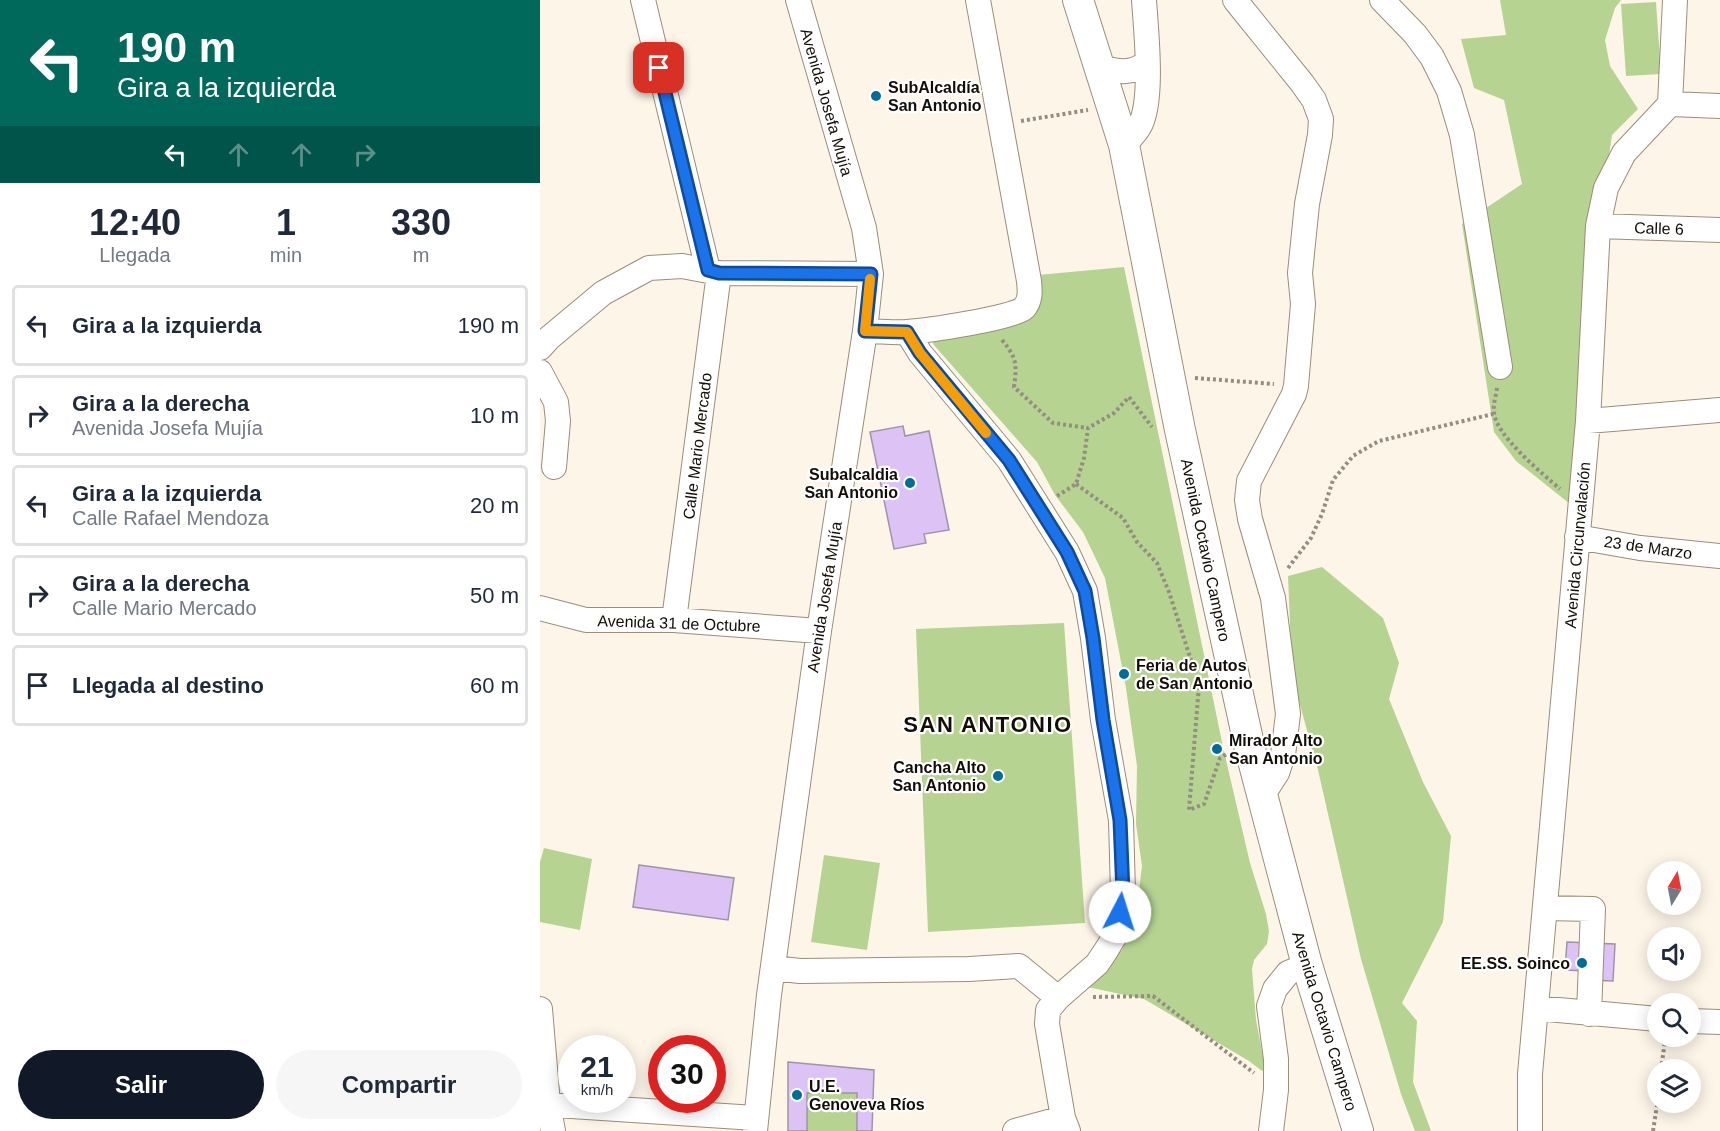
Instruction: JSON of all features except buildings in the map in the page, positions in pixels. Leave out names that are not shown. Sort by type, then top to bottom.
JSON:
[{"type":"main road","name":"Avenida Octavio Campero","points":[[1078,0],[1124,145],[1183,441],[1247,737],[1307,965],[1358,1131]]},
{"type":"street","name":"Calle Mario Mercado","points":[[643,0],[714,271],[674,620]]},
{"type":"street","name":"Avenida Josefa Mujía","points":[[755,1124],[773,968],[819,631],[865,331],[871,274],[864,228],[798,0]]},
{"type":"street","points":[[865,331],[907,332],[985,320],[1018,313],[1028,303],[1030,295],[978,0]]},
{"type":"street","points":[[1124,145],[1140,127],[1146,109],[1147,62],[1144,0]]},
{"type":"street","points":[[1235,0],[1302,82],[1314,100],[1321,118],[1307,204],[1300,273],[1303,304],[1296,386],[1250,481],[1247,500],[1250,519],[1271,589],[1288,714],[1280,764],[1262,796]]},
{"type":"street","points":[[1382,0],[1415,34],[1432,57],[1449,91],[1462,135],[1500,367]]},
{"type":"street","points":[[1675,0],[1670,105],[1720,106]]},
{"type":"street","points":[[1100,67],[1129,72],[1139,69],[1147,62]]},
{"type":"street","name":"Avenida Circunvalación","points":[[1530,1131],[1530,1074],[1588,421],[1598,226],[1606,188],[1624,153],[1670,105]]},
{"type":"street","name":"Calle 6","points":[[1598,226],[1720,230]]},
{"type":"street","points":[[540,348],[603,293],[650,268],[682,266],[714,271],[871,274]]},
{"type":"street","points":[[907,332],[920,353],[1009,460],[1067,552],[1085,591],[1120,820],[1123,893],[1117,932],[1097,964],[1058,998],[1048,1010],[1047,1024],[1065,1125],[1015,1131]]},
{"type":"street","points":[[540,372],[556,402],[558,421],[554,467]]},
{"type":"street","points":[[1588,421],[1720,410]]},
{"type":"street","name":"23 de Marzo","points":[[1577,537],[1640,548],[1720,556]]},
{"type":"street","name":"Avenida 31 de Octubre","points":[[540,608],[586,620],[674,620],[819,631]]},
{"type":"street","points":[[1545,908],[1593,909],[1589,1014]]},
{"type":"street","points":[[1271,1131],[1276,1090],[1276,1059],[1269,1006],[1275,989],[1288,973],[1307,965]]},
{"type":"street","points":[[773,968],[800,971],[969,969],[1019,966],[1058,998]]},
{"type":"street","points":[[1536,1008],[1647,1018]]},
{"type":"street","points":[[540,1009],[544,1104],[553,1131]]},
{"type":"street","points":[[1701,1021],[1720,1022]]},
{"type":"street","points":[[544,1104],[755,1124]]},
{"type":"path","points":[[1000,124],[1084,111]]},
{"type":"path","points":[[985,320],[1012,352],[1016,370],[1014,387],[1053,423],[1088,428],[1114,413],[1129,397],[1154,430]]},
{"type":"path","points":[[1187,377],[1296,386]]},
{"type":"path","points":[[1271,589],[1311,538],[1323,513],[1333,480],[1341,468],[1353,456],[1380,441],[1493,414],[1507,440],[1564,492]]},
{"type":"path","points":[[1088,428],[1084,458],[1076,484],[1123,518],[1137,542],[1157,563],[1169,592],[1199,685],[1189,810],[1204,804],[1220,758],[1225,755]]},
{"type":"path","points":[[1058,998],[1153,996],[1276,1090]]},
{"type":"path","points":[[1653,1131],[1656,1113]]},
{"type":"green space","points":[[1500,0],[1621,0],[1615,8],[1605,40],[1610,66],[1638,109],[1612,135],[1588,300],[1570,504],[1516,461],[1494,432],[1462,224],[1522,184],[1504,100],[1474,88],[1461,39],[1506,35]]},
{"type":"green space","points":[[1656,2],[1661,74],[1626,76],[1621,4]]},
{"type":"green space","points":[[1124,267],[1223,747],[1250,863],[1269,931],[1267,944],[1254,960],[1252,969],[1256,1020],[1265,1067],[1262,1071],[1144,999],[1078,985],[1122,950],[1136,915],[1142,866],[1136,824],[1137,766],[1126,688],[1105,578],[1083,532],[1055,495],[1037,462],[933,344],[933,340],[960,337],[962,332],[1006,320],[1038,275]]},
{"type":"green space","points":[[1322,567],[1383,618],[1399,663],[1389,699],[1423,782],[1451,836],[1443,922],[1402,1003],[1417,1021],[1413,1082],[1431,1131],[1415,1131],[1401,1094],[1361,959],[1318,770],[1297,694],[1291,648],[1288,576]]},
{"type":"green space","name":"Cancha Alto San Antonio","points":[[1064,623],[1085,923],[928,932],[916,629]]},
{"type":"green space","points":[[544,848],[592,859],[580,930],[540,922],[540,862]]},
{"type":"green space","points":[[824,855],[880,863],[867,950],[811,942]]},
{"type":"green space","points":[[807,1093],[857,1093],[857,1131],[807,1131]]},
{"type":"slow traffic","points":[[870,279],[865,331],[907,332],[920,353],[986,433]]},
{"type":"place","name":"SubAlcaldía San Antonio","points":[[876,96]]},
{"type":"place","name":"Subalcaldia San Antonio","points":[[910,483]]},
{"type":"place","name":"Feria de Autos de San Antonio","points":[[1124,674]]},
{"type":"place","name":"Mirador Alto San Antonio","points":[[1217,749]]},
{"type":"place","name":"Cancha Alto San Antonio","points":[[998,776]]},
{"type":"place","name":"EE.SS. Soinco","points":[[1582,963]]},
{"type":"place","name":"U.E. Genoveva Ríos","points":[[797,1095]]},
{"type":"district","name":"SAN ANTONIO","points":[[988,724]]},
{"type":"route","points":[[659,68],[708,270],[719,273],[871,274],[865,331],[907,332],[920,353],[1009,460],[1067,552],[1085,591],[1120,820],[1123,893],[1120,912]]}]
